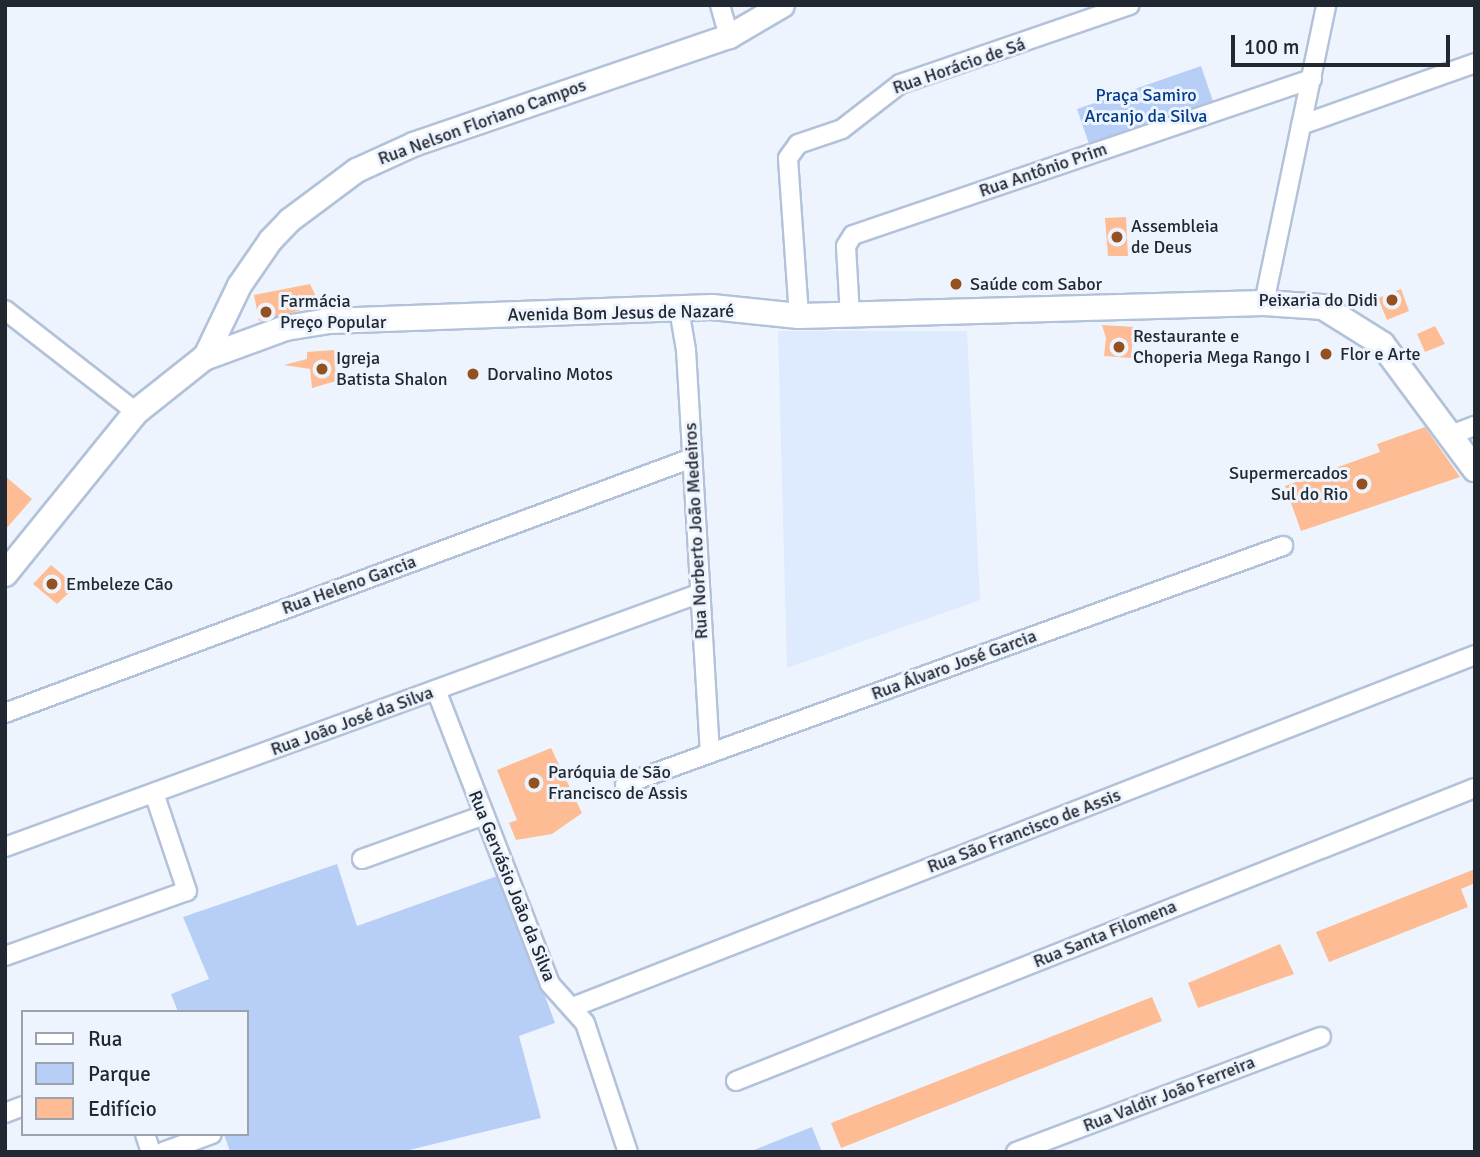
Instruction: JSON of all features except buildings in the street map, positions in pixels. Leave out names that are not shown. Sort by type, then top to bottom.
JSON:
[{"type":"main road","name":"Avenida Bom Jesus de Nazaré","points":[[5,574],[136,412],[204,358],[286,328],[329,321],[679,309],[850,316],[1264,303],[1323,307],[1382,344],[1475,469]]},
{"type":"street","points":[[720,5],[729,36]]},
{"type":"street","name":"Rua Nelson Floriano Campos","points":[[204,358],[228,303],[250,265],[289,220],[356,170],[413,144],[729,36],[757,24],[782,5]]},
{"type":"street","name":"Rua Horácio de Sá","points":[[799,316],[788,158],[798,144],[842,129],[900,84],[1130,5]]},
{"type":"street","points":[[1264,303],[1326,5]]},
{"type":"street","points":[[1301,125],[1475,63]]},
{"type":"street","name":"Rua Antônio Prim","points":[[850,316],[846,246],[853,235],[1312,79]]},
{"type":"street","points":[[228,303],[239,343]]},
{"type":"street","name":"Rua Norberto João Medeiros","points":[[679,309],[692,458],[698,594],[710,753]]},
{"type":"street","points":[[5,310],[136,412]]},
{"type":"street","points":[[1451,435],[1475,426]]},
{"type":"street","name":"Rua Heleno Garcia","points":[[5,713],[692,458]]},
{"type":"street","name":"Rua Álvaro José Garcia","points":[[625,784],[1283,546]]},
{"type":"street","name":"Rua João José da Silva","points":[[5,847],[698,594]]},
{"type":"street","name":"Rua São Francisco de Assis","points":[[573,1007],[1475,655]]},
{"type":"street","name":"Rua Gervásio João da Silva","points":[[436,690],[550,984],[585,1023],[628,1152]]},
{"type":"street","name":"Rua Santa Filomena","points":[[736,1081],[1475,788]]},
{"type":"street","points":[[5,956],[187,891],[154,793]]},
{"type":"street","points":[[362,859],[484,815]]},
{"type":"street","name":"Rua Valdir João Ferreira","points":[[1016,1152],[1321,1037]]},
{"type":"street","points":[[163,1152],[207,1136]]},
{"type":"shaded area","points":[[778,331],[967,331],[980,600],[787,668]]},
{"type":"green space","name":"Praça Samiro Arcanjo da Silva","points":[[1201,66],[1214,104],[1090,147],[1077,109]]},
{"type":"green space","points":[[337,864],[357,926],[500,875],[555,1023],[519,1036],[541,1118],[401,1152],[230,1152],[225,1136],[248,1136],[248,1010],[177,1010],[171,994],[209,979],[183,917]]},
{"type":"green space","points":[[812,1127],[822,1152],[749,1152]]},
{"type":"place","name":"Assembleia de Deus","points":[[1117,237]]},
{"type":"place","name":"Saúde com Sabor","points":[[956,284]]},
{"type":"place","name":"Peixaria do Didi","points":[[1392,300]]},
{"type":"place","name":"Farmácia Preço Popular","points":[[266,312]]},
{"type":"place","name":"Restaurante e Choperia Mega Rango I","points":[[1119,347]]},
{"type":"place","name":"Flor e Arte","points":[[1326,354]]},
{"type":"place","name":"Igreja Batista Shalon","points":[[322,369]]},
{"type":"place","name":"Dorvalino Motos","points":[[473,374]]},
{"type":"place","name":"Supermercados Sul do Rio","points":[[1362,484]]},
{"type":"place","name":"Embeleze Cão","points":[[52,584]]},
{"type":"place","name":"Paróquia de São Francisco de Assis","points":[[534,783]]}]
